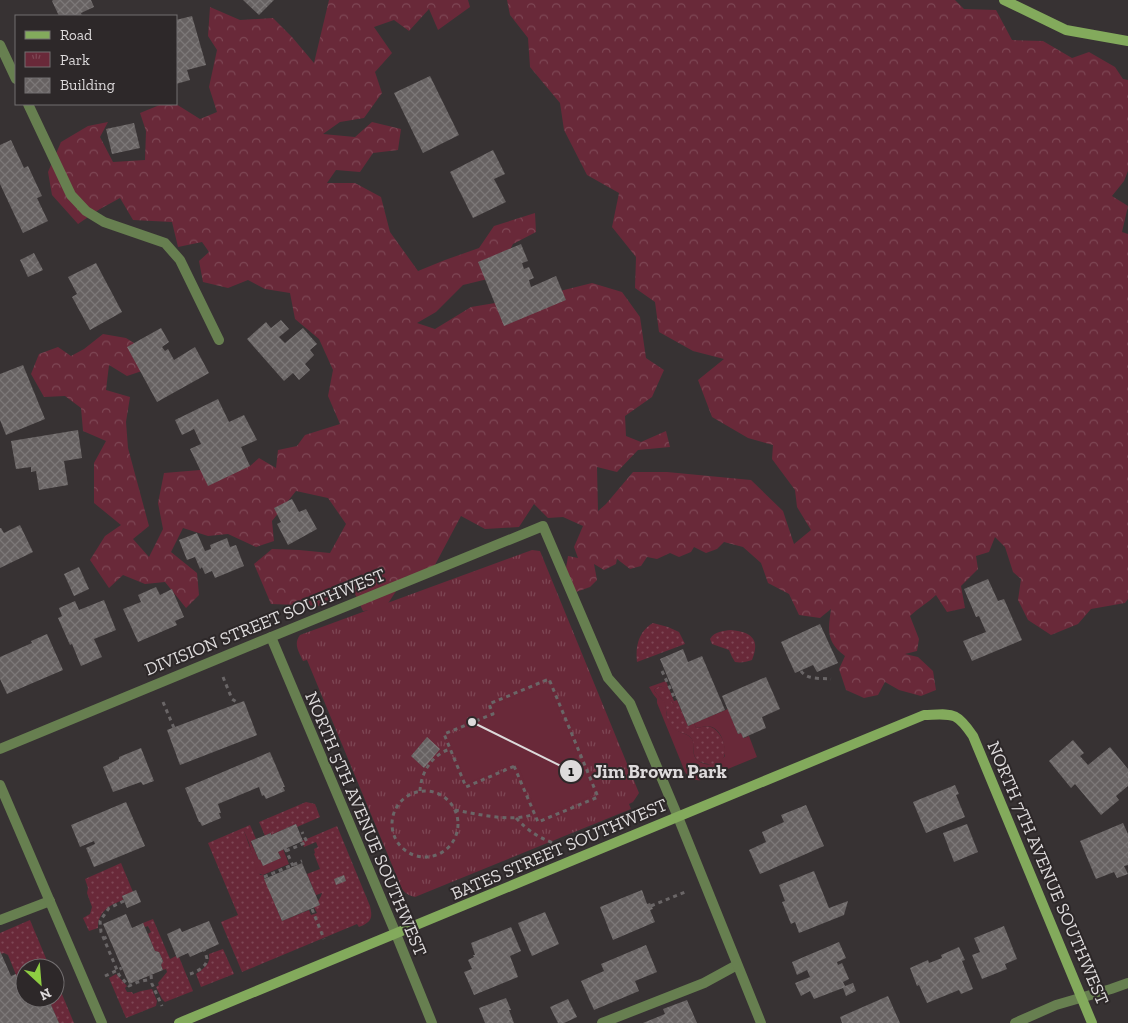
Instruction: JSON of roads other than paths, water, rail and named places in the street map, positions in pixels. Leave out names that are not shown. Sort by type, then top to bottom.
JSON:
[{"type":"street","points":[[1004,0],[1066,30],[1128,41]]},
{"type":"street","points":[[0,45],[15,77]]},
{"type":"street","points":[[28,105],[71,195],[86,211],[104,222],[165,243],[180,260],[219,340]]},
{"type":"street","name":"DIVISION STREET SOUTHWEST","points":[[0,749],[543,526],[608,678],[630,703],[678,817]]},
{"type":"street","name":"NORTH 5TH AVENUE SOUTHWEST","points":[[270,637],[432,1023]]},
{"type":"street","name":"BATES STREET SOUTHWEST","points":[[180,1023],[924,715],[949,714],[959,718],[965,723],[973,736]]},
{"type":"street","name":"NORTH 7TH AVENUE SOUTHWEST","points":[[973,736],[1092,1023]]},
{"type":"street","points":[[0,785],[102,1023]]},
{"type":"street","points":[[678,817],[761,1023]]},
{"type":"street","points":[[0,920],[50,901]]},
{"type":"street","points":[[602,1023],[704,983],[737,965]]},
{"type":"street","points":[[1015,1023],[1056,1005],[1128,983]]},
{"type":"place","name":"Jim Brown Park","points":[[472,722]]}]
